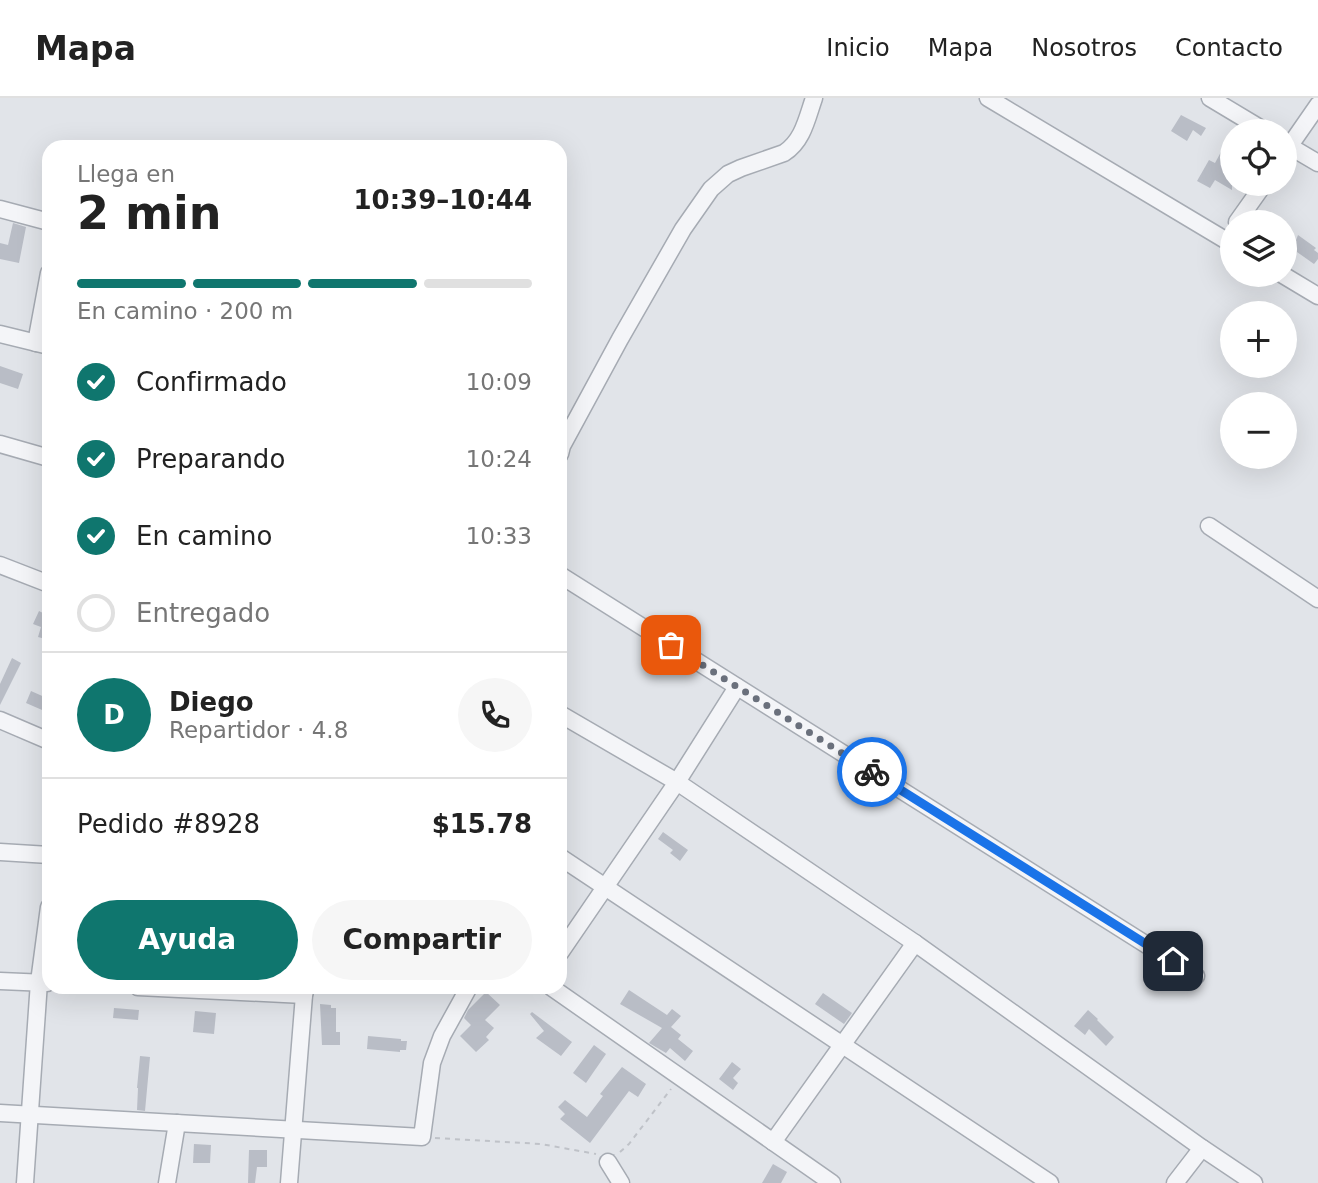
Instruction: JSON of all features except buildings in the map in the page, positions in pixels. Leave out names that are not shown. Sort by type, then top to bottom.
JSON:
[{"type":"street","points":[[567,437],[682,229],[711,189],[728,174],[790,149],[800,137],[814,98]]},
{"type":"street","points":[[988,98],[1220,232]]},
{"type":"street","points":[[1210,98],[1245,119]]},
{"type":"street","points":[[1226,98],[1255,119]]},
{"type":"street","points":[[1297,129],[1318,105]]},
{"type":"street","points":[[1297,145],[1318,154]]},
{"type":"street","points":[[1297,149],[1318,163]]},
{"type":"street","points":[[0,209],[42,220]]},
{"type":"street","points":[[1297,283],[1318,296]]},
{"type":"street","points":[[0,334],[42,345]]},
{"type":"street","points":[[0,444],[42,455]]},
{"type":"street","points":[[1209,526],[1318,599]]},
{"type":"street","points":[[0,565],[42,581]]},
{"type":"street","points":[[567,579],[1196,976]]},
{"type":"street","points":[[567,942],[677,782],[737,687]]},
{"type":"street","points":[[567,718],[677,782],[915,943],[1254,1183]]},
{"type":"street","points":[[0,720],[42,738]]},
{"type":"street","points":[[0,852],[42,855]]},
{"type":"street","points":[[567,862],[1050,1183]]},
{"type":"street","points":[[773,1142],[915,943]]},
{"type":"street","points":[[0,981],[42,982]]},
{"type":"street","points":[[25,1183],[43,994]]},
{"type":"street","points":[[289,1183],[305,994]]},
{"type":"street","points":[[0,1113],[422,1137],[432,1063],[442,1037],[465,994]]},
{"type":"street","points":[[561,994],[832,1183]]},
{"type":"street","points":[[167,1183],[177,1123]]},
{"type":"street","points":[[1175,1183],[1202,1148]]},
{"type":"street","points":[[608,1162],[621,1183]]},
{"type":"path","points":[[422,1137],[541,1144],[592,1153],[608,1162],[629,1144],[680,1077]]},
{"type":"way so far","points":[[671,645],[872,772]]},
{"type":"route","points":[[872,772],[1173,961]]}]
